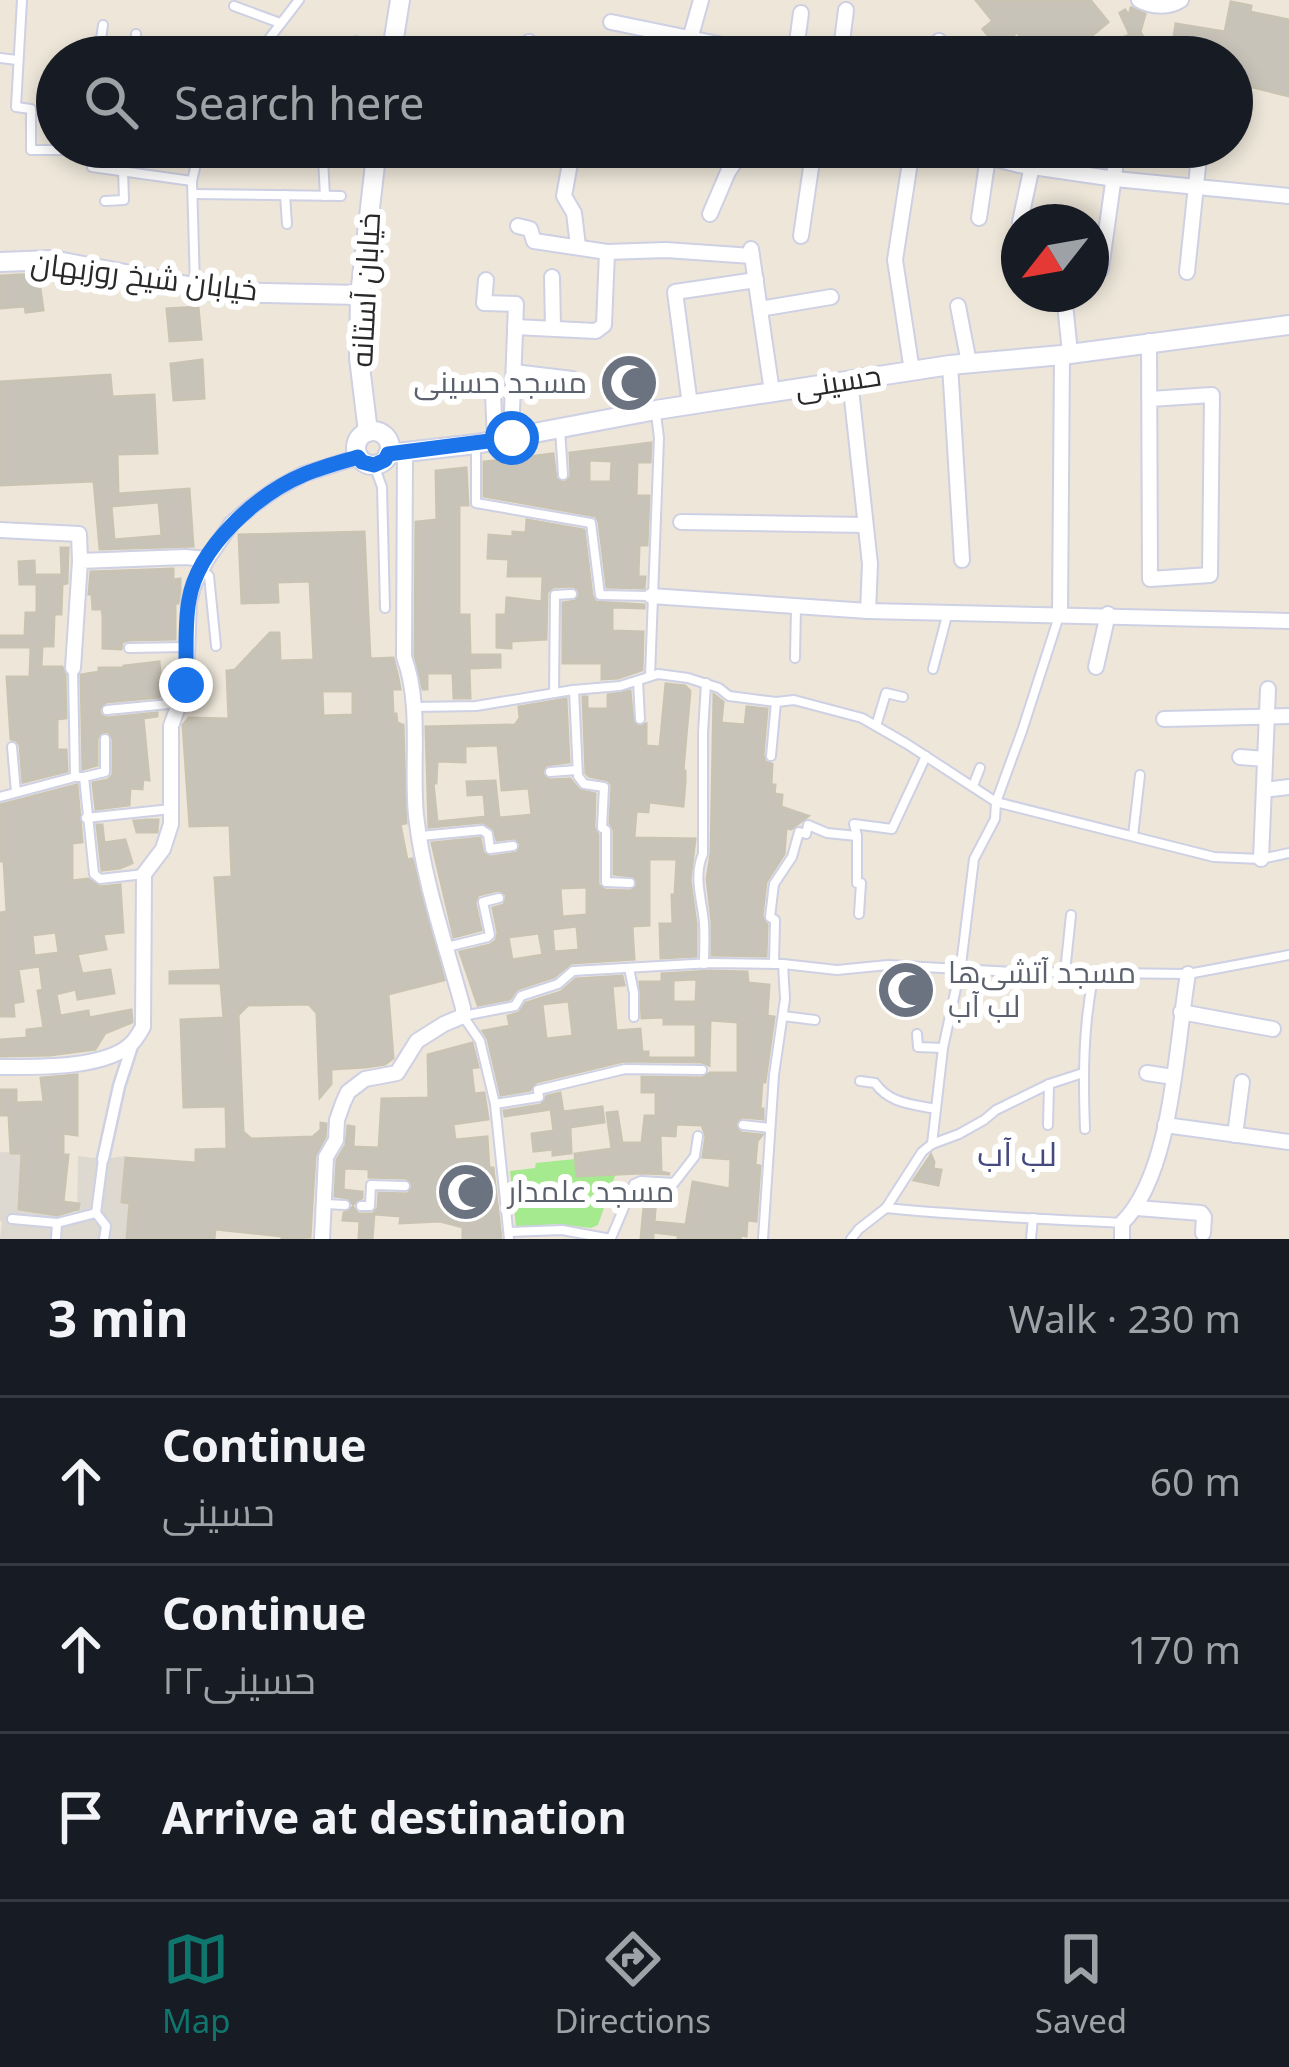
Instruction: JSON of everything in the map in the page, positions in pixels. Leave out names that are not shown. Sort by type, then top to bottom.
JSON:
[{"type":"street","points":[[394,36],[400,0]]},
{"type":"street","points":[[690,36],[701,0]]},
{"type":"street","points":[[1139,0],[1172,6],[1181,0]]},
{"type":"street","points":[[843,36],[846,10]]},
{"type":"street","points":[[798,36],[801,13]]},
{"type":"street","points":[[611,22],[679,36]]},
{"type":"street","name":"خیابان آستانه","points":[[368,432],[359,358],[360,295],[375,168]]},
{"type":"street","points":[[569,168],[564,196],[574,213],[578,246]]},
{"type":"street","points":[[710,214],[731,168]]},
{"type":"street","points":[[801,236],[811,168]]},
{"type":"street","points":[[912,371],[895,260],[916,168]]},
{"type":"street","points":[[980,218],[987,168]]},
{"type":"street","points":[[1021,204],[1025,168]]},
{"type":"street","points":[[1046,168],[1289,196]]},
{"type":"street","points":[[1109,217],[1116,168]]},
{"type":"street","points":[[1187,272],[1198,168]]},
{"type":"street","points":[[518,226],[530,229],[534,241],[607,252],[752,252],[772,392]]},
{"type":"street","points":[[515,327],[596,331],[604,325],[607,252]]},
{"type":"street","name":"خیابان شیخ روزبهان","points":[[0,262],[52,260],[219,292],[360,295]]},
{"type":"street","points":[[552,277],[553,328]]},
{"type":"street","points":[[486,280],[484,303],[516,304],[514,372],[494,441]]},
{"type":"street","points":[[690,405],[675,292],[756,280]]},
{"type":"street","points":[[760,309],[831,297]]},
{"type":"street","points":[[958,306],[962,560]]},
{"type":"street","points":[[1060,613],[1065,312]]},
{"type":"street","name":"حسینی","points":[[382,458],[850,380],[1289,325]]},
{"type":"street","points":[[1149,341],[1150,579],[1210,575],[1212,395],[1150,399]]},
{"type":"street","points":[[514,372],[572,379]]},
{"type":"street","points":[[850,380],[870,564],[868,610]]},
{"type":"street","points":[[493,393],[494,441]]},
{"type":"street","points":[[322,1239],[326,1157],[336,1140],[337,1120],[348,1092],[364,1079],[397,1073],[417,1041],[463,1016],[419,836],[410,675],[404,657],[382,458],[389,444],[383,435],[368,432],[356,445],[382,458]]},
{"type":"street","points":[[103,1159],[119,1086],[143,1027],[144,874],[164,849],[172,809],[171,726],[186,685],[189,601],[204,564],[232,524],[276,489],[304,474],[382,458]]},
{"type":"street","points":[[681,522],[865,525]]},
{"type":"street","points":[[0,530],[79,534],[73,668]]},
{"type":"street","points":[[80,560],[185,557],[204,564]]},
{"type":"street","points":[[651,596],[868,610],[1289,621]]},
{"type":"street","points":[[1096,667],[1108,614]]},
{"type":"street","points":[[1262,859],[1268,689]]},
{"type":"street","points":[[1164,719],[1289,716]]},
{"type":"street","points":[[1240,757],[1265,759]]},
{"type":"street","points":[[1264,790],[1289,787]]},
{"type":"street","points":[[1122,1231],[1145,1192],[1165,1125],[1188,974]]},
{"type":"street","points":[[1181,1012],[1273,1029]]},
{"type":"street","points":[[0,1067],[84,1062],[106,1058],[133,1043]]},
{"type":"street","points":[[1147,1073],[1173,1077]]},
{"type":"street","points":[[1235,1135],[1242,1082]]},
{"type":"street","points":[[1165,1125],[1289,1142]]},
{"type":"street","points":[[1137,1208],[1201,1213],[1203,1234]]},
{"type":"lane","points":[[22,0],[16,107],[31,109],[31,150],[36,150]]},
{"type":"lane","points":[[270,36],[299,0]]},
{"type":"lane","points":[[234,6],[280,23]]},
{"type":"lane","points":[[101,36],[103,25]]},
{"type":"lane","points":[[0,58],[17,60]]},
{"type":"lane","points":[[108,168],[191,181]]},
{"type":"lane","points":[[193,168],[195,286]]},
{"type":"lane","points":[[324,168],[325,196]]},
{"type":"lane","points":[[105,201],[124,200],[123,170]]},
{"type":"lane","points":[[193,194],[341,196]]},
{"type":"lane","points":[[285,195],[287,224]]},
{"type":"lane","points":[[650,676],[659,438],[656,410]]},
{"type":"lane","points":[[560,428],[563,475]]},
{"type":"lane","points":[[494,441],[476,503],[591,523],[600,595],[651,596]]},
{"type":"lane","points":[[382,458],[385,608]]},
{"type":"lane","points":[[204,564],[216,646]]},
{"type":"lane","points":[[554,693],[555,595],[572,594]]},
{"type":"lane","points":[[795,658],[796,606]]},
{"type":"lane","points":[[933,669],[949,610]]},
{"type":"lane","points":[[932,1144],[974,859],[995,819],[996,802],[1060,613]]},
{"type":"lane","points":[[129,648],[187,647]]},
{"type":"lane","points":[[73,668],[80,777],[94,874],[100,879],[144,874]]},
{"type":"lane","points":[[413,707],[476,706],[638,682],[650,676],[688,677],[729,696],[794,700],[862,718],[996,802],[1214,857],[1262,859],[1289,853]]},
{"type":"lane","points":[[638,682],[640,719]]},
{"type":"lane","points":[[704,964],[704,917],[698,891],[706,683]]},
{"type":"lane","points":[[574,690],[577,770],[584,784],[604,787],[606,883],[630,884]]},
{"type":"lane","points":[[876,726],[886,693],[903,697]]},
{"type":"lane","points":[[771,756],[776,702]]},
{"type":"lane","points":[[107,710],[180,703]]},
{"type":"lane","points":[[0,796],[105,772],[105,739]]},
{"type":"lane","points":[[12,747],[16,792]]},
{"type":"lane","points":[[860,914],[854,824],[892,829],[926,756]]},
{"type":"lane","points":[[973,786],[980,768]]},
{"type":"lane","points":[[550,772],[577,770]]},
{"type":"lane","points":[[1133,836],[1140,776]]},
{"type":"lane","points":[[86,818],[172,809]]},
{"type":"lane","points":[[763,1239],[774,1075],[783,1016],[776,920],[770,917],[774,884],[792,857],[799,832],[806,834],[808,825],[856,836]]},
{"type":"lane","points":[[419,836],[482,830],[488,834],[490,849],[513,846]]},
{"type":"lane","points":[[447,946],[488,937],[483,902],[500,898]]},
{"type":"lane","points":[[1065,972],[1071,915]]},
{"type":"lane","points":[[698,1136],[695,1156],[674,1183],[634,1184],[612,1239],[509,1235],[495,1104],[480,1041],[463,1016],[515,1006],[521,996],[558,984],[573,971],[778,964],[838,970],[888,965],[1188,974],[1289,955]]},
{"type":"lane","points":[[628,968],[634,1017]]},
{"type":"lane","points":[[1085,1130],[1085,1012],[1094,973]]},
{"type":"lane","points":[[783,1016],[815,1020]]},
{"type":"lane","points":[[917,1034],[918,1047],[943,1048]]},
{"type":"lane","points":[[495,1104],[539,1097],[538,1090],[626,1069],[702,1070]]},
{"type":"lane","points":[[851,1239],[886,1208],[932,1144],[1049,1084],[1083,1073]]},
{"type":"lane","points":[[860,1081],[875,1083],[885,1096],[899,1102],[936,1108]]},
{"type":"lane","points":[[1048,1125],[1049,1084]]},
{"type":"lane","points":[[743,1125],[770,1127]]},
{"type":"lane","points":[[103,1159],[96,1213],[106,1226],[104,1239]]},
{"type":"lane","points":[[362,1206],[370,1206],[371,1185],[405,1186]]},
{"type":"lane","points":[[325,1204],[345,1205]]},
{"type":"lane","points":[[886,1208],[1033,1218],[1122,1231]]},
{"type":"lane","points":[[13,1219],[57,1223],[96,1213]]},
{"type":"lane","points":[[1031,1239],[1033,1218]]},
{"type":"lane","points":[[56,1239],[57,1223]]},
{"type":"green space","points":[[575,1159],[577,1176],[616,1173],[598,1225],[516,1227],[510,1171]]},
{"type":"shaded area","points":[[0,1152],[22,1153],[21,1177],[57,1216],[77,1214],[78,1156],[126,1156],[122,1202],[130,1203],[127,1239],[0,1239]]},
{"type":"building","points":[[976,0],[1090,0],[1108,22],[1091,36],[1020,36],[1017,32],[989,36],[983,29],[993,21]]},
{"type":"building","points":[[1231,2],[1251,6],[1250,12],[1289,20],[1289,96],[1253,87],[1253,36],[1174,36],[1176,24],[1225,32]]},
{"type":"building","points":[[1131,8],[1145,14],[1143,36],[1127,36],[1120,13],[1125,10],[1129,16]]},
{"type":"building","points":[[38,274],[43,310],[0,308],[0,276]]},
{"type":"building","points":[[198,307],[201,339],[170,341],[167,309]]},
{"type":"building","points":[[202,360],[204,398],[174,400],[171,364]]},
{"type":"building","name":"مسجد حسینی","points":[[645,365],[649,396],[613,401],[610,370]]},
{"type":"building","points":[[110,375],[112,397],[154,395],[157,453],[117,454],[118,494],[189,489],[193,546],[100,549],[94,481],[0,485],[0,382]],"holes":[[[159,502],[162,536],[114,540],[111,506]]]},
{"type":"building","points":[[651,443],[650,462],[637,462],[636,496],[649,496],[647,545],[639,545],[638,577],[645,577],[644,588],[607,587],[596,516],[484,496],[484,462],[553,454],[556,479],[565,483],[571,476],[570,453]],"holes":[[[589,460],[612,461],[611,482],[589,482]]]},
{"type":"building","points":[[466,468],[468,505],[459,505],[459,615],[469,615],[470,655],[500,655],[500,667],[469,668],[470,698],[454,698],[453,673],[427,673],[427,689],[423,689],[415,655],[416,522],[437,520],[436,471]]},
{"type":"building","points":[[527,520],[584,530],[595,602],[644,605],[612,607],[612,631],[643,632],[642,670],[602,679],[602,663],[563,663],[563,603],[580,595],[573,586],[547,592],[546,639],[511,641],[511,648],[497,647],[497,615],[506,615],[507,598],[542,602],[543,576],[508,576],[509,559],[488,558],[489,535],[526,533]]},
{"type":"building","points":[[364,532],[370,659],[393,658],[398,678],[400,689],[392,689],[393,714],[403,725],[406,823],[400,824],[444,980],[388,994],[393,1058],[385,1064],[331,1069],[331,1084],[320,1097],[317,1013],[309,1004],[248,1005],[238,1015],[243,1132],[251,1139],[313,1137],[321,1123],[326,1124],[315,1156],[310,1237],[282,1239],[215,1229],[214,1239],[127,1239],[130,1203],[122,1202],[126,1158],[196,1163],[196,1150],[227,1149],[226,1106],[184,1107],[181,1020],[224,1018],[221,983],[170,983],[170,972],[221,970],[215,878],[232,877],[230,825],[190,826],[183,725],[189,718],[229,719],[227,671],[235,670],[270,633],[279,633],[280,661],[314,660],[310,581],[277,582],[278,602],[242,603],[239,535]],"holes":[[[322,691],[353,691],[353,715],[323,716]]]},
{"type":"building","points":[[61,548],[68,548],[67,583],[62,584],[61,614],[54,614],[53,646],[42,646],[41,667],[62,667],[65,675],[66,718],[57,719],[57,750],[66,750],[67,771],[23,782],[20,745],[11,739],[7,677],[30,677],[31,647],[0,647],[0,636],[25,636],[26,613],[37,613],[37,575],[62,575]]},
{"type":"building","points":[[34,561],[35,584],[20,584],[19,562]]},
{"type":"building","points":[[173,569],[173,580],[180,579],[175,639],[129,640],[122,642],[121,649],[103,648],[102,609],[93,609],[89,594],[91,572]]},
{"type":"building","points":[[159,662],[159,697],[106,702],[99,710],[107,718],[157,713],[143,718],[149,780],[143,779],[142,789],[130,788],[129,805],[96,809],[93,783],[113,775],[113,739],[108,731],[100,733],[97,765],[83,769],[81,675],[99,672],[99,668]]},
{"type":"building","points":[[666,684],[685,686],[690,691],[683,806],[649,802],[648,812],[636,811],[634,838],[695,839],[690,880],[696,956],[661,958],[660,924],[673,924],[677,859],[649,859],[649,925],[632,926],[634,959],[571,963],[554,977],[517,989],[510,999],[478,1005],[460,952],[496,941],[493,908],[504,905],[507,895],[498,890],[478,895],[475,903],[481,930],[454,937],[432,843],[480,838],[483,853],[490,857],[517,853],[521,844],[515,838],[497,840],[494,829],[483,822],[429,827],[426,727],[515,725],[519,707],[566,699],[569,762],[546,765],[542,774],[549,780],[570,779],[579,790],[595,794],[598,885],[605,890],[631,891],[637,886],[635,877],[614,874],[612,785],[586,773],[583,697],[587,697],[587,709],[608,709],[608,695],[630,691],[633,722],[639,727],[646,724],[646,746],[660,747]],"holes":[[[498,745],[502,790],[529,788],[532,815],[499,818],[495,781],[467,782],[468,795],[484,794],[486,817],[437,822],[433,783],[437,761],[465,762],[465,746]],[[587,887],[587,915],[562,917],[560,888]],[[577,926],[579,950],[554,952],[552,929]],[[539,933],[543,955],[512,960],[508,937]]]},
{"type":"building","points":[[714,695],[723,702],[721,723],[745,725],[747,707],[767,709],[763,755],[772,764],[774,794],[782,795],[781,807],[808,816],[786,828],[784,854],[766,882],[762,916],[767,925],[766,956],[712,955],[707,879]]},
{"type":"building","points":[[77,785],[82,842],[72,843],[72,881],[88,879],[100,887],[120,885],[123,932],[103,934],[106,949],[77,954],[82,974],[110,970],[114,993],[78,999],[76,989],[56,994],[60,1016],[88,1011],[89,1018],[131,1010],[132,1022],[105,1033],[95,1049],[0,1056],[0,1040],[27,1038],[27,1030],[44,1028],[38,991],[43,990],[40,966],[18,969],[23,1001],[13,1003],[14,1016],[0,1016],[0,913],[7,912],[4,861],[0,861],[0,805]],"holes":[[[56,932],[59,953],[34,956],[32,935]]]},
{"type":"building","points":[[158,820],[157,832],[137,832],[134,821]]},
{"type":"building","points":[[97,825],[102,825],[104,843],[125,840],[132,863],[102,870]]},
{"type":"building","points":[[747,972],[748,983],[769,985],[767,1016],[774,1017],[762,1082],[763,1119],[741,1117],[735,1125],[741,1133],[762,1135],[755,1165],[760,1166],[756,1221],[747,1220],[746,1236],[740,1239],[678,1239],[678,1235],[653,1232],[653,1239],[641,1239],[645,1197],[650,1198],[651,1190],[668,1191],[667,1199],[656,1198],[654,1222],[686,1225],[693,1182],[730,1189],[731,1159],[703,1157],[706,1136],[702,1125],[676,1124],[675,1136],[660,1135],[661,1172],[670,1174],[577,1176],[575,1154],[612,1149],[607,1113],[617,1112],[622,1143],[642,1143],[645,1116],[656,1116],[656,1092],[642,1092],[642,1077],[738,1073],[738,1022],[710,1020],[709,1065],[624,1061],[501,1095],[483,1031],[510,1026],[508,1016],[519,1013],[526,1003],[561,992],[576,979],[622,976],[624,985],[612,986],[616,1031],[640,1029],[642,1052],[648,1052],[648,1058],[696,1058],[696,1024],[642,1018],[640,982],[662,982],[662,974]],"holes":[[[697,979],[696,1002],[673,1002],[673,980]],[[569,1001],[573,1036],[546,1039],[542,1004]]]},
{"type":"building","name":"مسجد آتشی‌ها لب آب","points":[[895,974],[920,975],[917,1014],[893,1010]]},
{"type":"building","points":[[472,1043],[478,1067],[471,1068],[474,1094],[484,1093],[488,1119],[453,1124],[455,1140],[487,1137],[501,1239],[463,1239],[463,1227],[440,1221],[400,1223],[401,1216],[374,1214],[372,1239],[359,1239],[360,1221],[343,1220],[344,1213],[353,1207],[358,1214],[373,1214],[379,1193],[408,1194],[413,1185],[406,1178],[369,1177],[369,1169],[344,1168],[343,1190],[362,1192],[362,1198],[353,1204],[335,1196],[337,1160],[346,1145],[348,1126],[354,1127],[353,1147],[379,1148],[382,1099],[429,1098],[428,1055]]},
{"type":"building","points":[[77,1075],[77,1135],[63,1133],[63,1155],[68,1155],[63,1202],[79,1204],[78,1209],[57,1215],[19,1209],[22,1153],[11,1153],[9,1115],[0,1115],[0,1090],[16,1090],[16,1103],[44,1102],[41,1078]]},
{"type":"building","points":[[560,1093],[563,1112],[602,1107],[604,1122],[570,1127],[571,1153],[534,1151],[532,1134],[554,1131],[551,1109],[505,1116],[504,1111],[541,1105],[547,1096]]},
{"type":"building","points":[[931,1155],[933,1169],[941,1170],[938,1185],[914,1180]]},
{"type":"place","name":"مسجد حسینی","points":[[629,383]]},
{"type":"place","name":"مسجد آتشی‌ها لب آب","points":[[906,990]]},
{"type":"place","name":"مسجد علمدار","points":[[466,1192]]},
{"type":"district","name":"لب آب","points":[[1017,1154]]},
{"type":"route","points":[[186,685],[189,601],[194,584],[232,524],[252,506],[304,474],[358,457],[374,465],[388,454],[512,438]]}]
